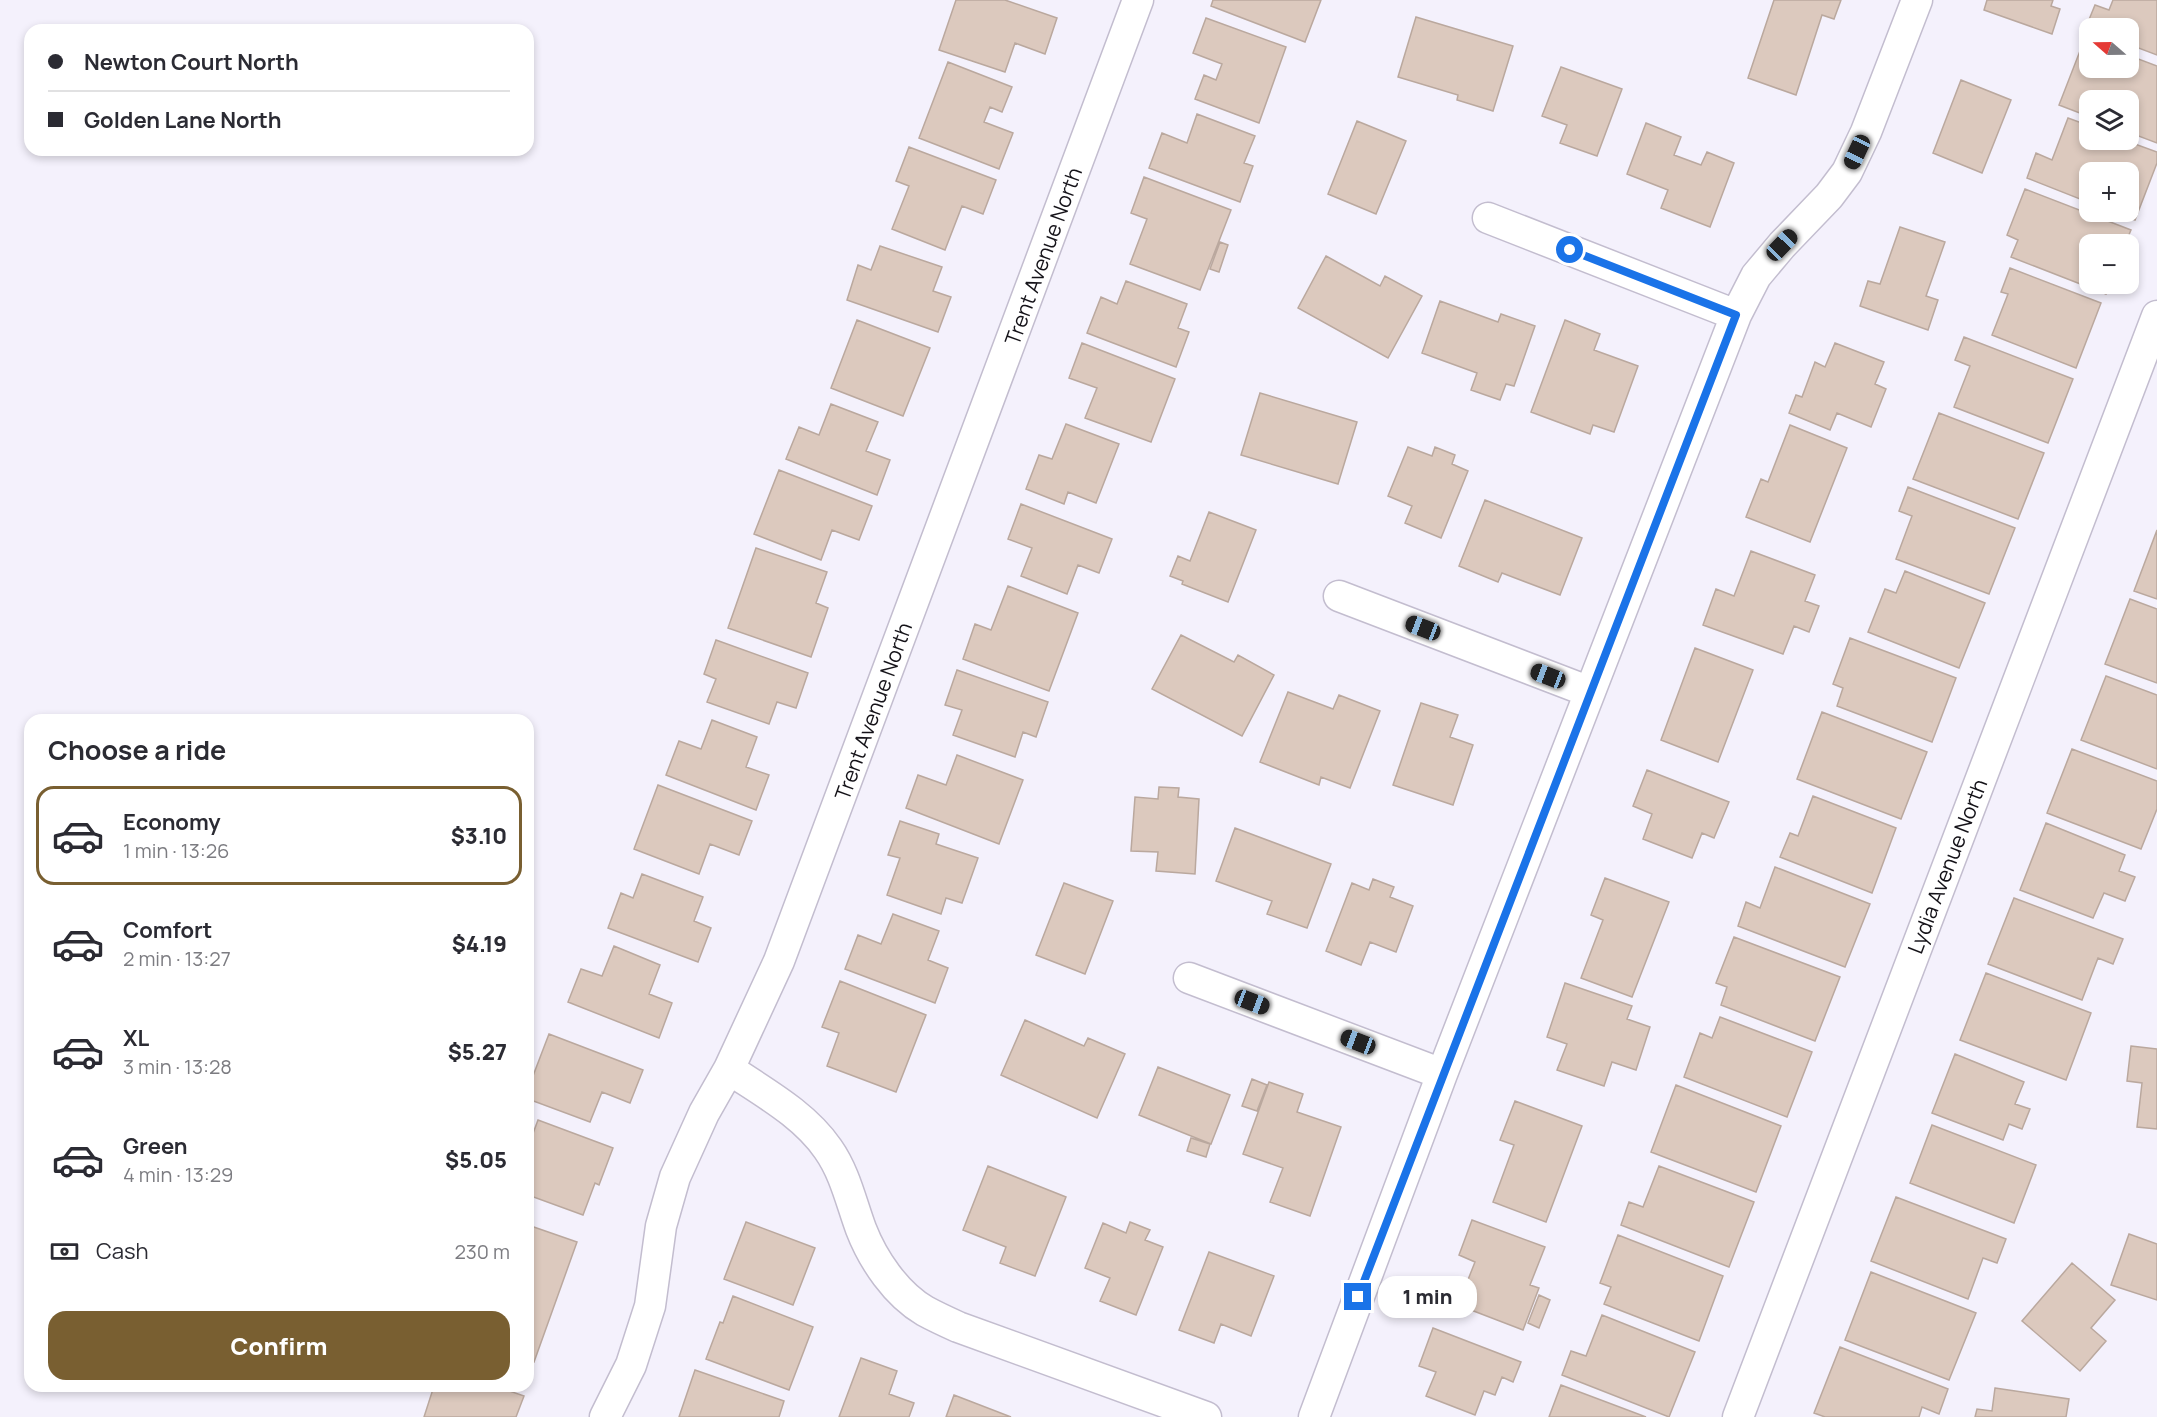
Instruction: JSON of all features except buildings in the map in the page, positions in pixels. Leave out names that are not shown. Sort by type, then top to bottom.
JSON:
[{"type":"street","name":"Trent Avenue North","points":[[605,1417],[631,1365],[650,1306],[661,1227],[675,1177],[704,1113],[729,1069],[779,961],[1138,0]]},
{"type":"street","points":[[1314,1417],[1315,1408],[1442,1074],[1736,315],[1756,276],[1829,196],[1847,172],[1866,132],[1917,0]]},
{"type":"street","points":[[1488,218],[1736,315]]},
{"type":"street","name":"Lydia Avenue North","points":[[1738,1417],[2157,316]]},
{"type":"street","points":[[1339,596],[1590,692]]},
{"type":"street","points":[[1189,978],[1442,1074]]},
{"type":"street","points":[[729,1069],[773,1098],[807,1125],[828,1149],[843,1175],[875,1258],[896,1286],[923,1310],[958,1327],[1206,1417]]},
{"type":"route","points":[[1358,1297],[1736,315],[1570,250]]}]
